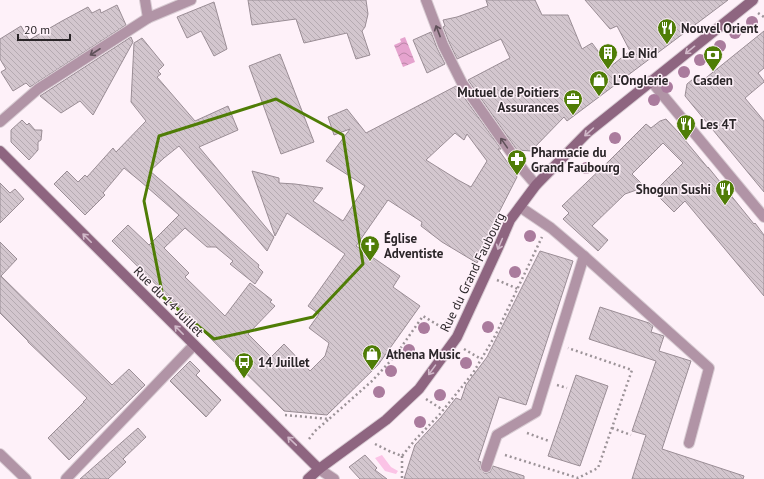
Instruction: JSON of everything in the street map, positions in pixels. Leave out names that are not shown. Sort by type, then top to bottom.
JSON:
[{"type":"main road","name":"Rue du Grand Faubourg","points":[[308,479],[319,469],[386,420],[415,393],[455,340],[510,220],[536,185],[588,132],[753,0]]},
{"type":"main road","name":"Rue du 14 Juillet","points":[[0,151],[319,469]]},
{"type":"street","points":[[144,0],[148,18]]},
{"type":"street","points":[[0,122],[38,89],[148,18],[190,0]]},
{"type":"street","points":[[426,0],[443,45],[462,83],[524,171],[536,185]]},
{"type":"street","points":[[651,81],[764,217]]},
{"type":"street","points":[[520,207],[548,225],[709,368],[689,443]]},
{"type":"street","points":[[486,467],[497,434],[536,412],[584,256]]},
{"type":"street","points":[[66,479],[194,345]]},
{"type":"street","points":[[0,454],[26,479]]},
{"type":"street","points":[[319,469],[334,479]]},
{"type":"path","points":[[758,12],[764,18]]},
{"type":"path","points":[[402,479],[402,456],[443,410],[473,373],[496,336],[548,225]]},
{"type":"path","points":[[485,276],[518,288]]},
{"type":"path","points":[[301,450],[315,431],[372,381],[395,356],[423,316],[481,359]]},
{"type":"path","points":[[491,451],[578,478],[598,468],[632,370],[557,344]]},
{"type":"path","points":[[415,393],[443,410]]},
{"type":"path","points":[[274,424],[283,415],[329,419]]},
{"type":"path","points":[[510,426],[549,441]]},
{"type":"path","points":[[612,428],[631,435]]},
{"type":"path","points":[[362,438],[402,456]]},
{"type":"highlighted area","points":[[276,99],[343,135],[363,264],[313,317],[214,339],[163,297],[144,201],[159,136]]},
{"type":"shaded area","points":[[382,455],[391,467],[398,471],[396,474],[385,471],[375,458]]},
{"type":"water","points":[[405,37],[415,62],[403,67],[394,45],[401,42],[400,39]]},
{"type":"building","points":[[248,0],[366,0],[368,14],[365,27],[362,31],[370,55],[356,59],[347,33],[304,43],[296,19],[252,25]]},
{"type":"building","points":[[486,0],[535,0],[542,15],[568,15],[582,49],[592,43],[610,67],[630,51],[617,26],[610,29],[585,0],[728,0],[567,121],[564,117],[531,151],[517,150],[468,80],[510,58],[501,39],[457,59],[443,27],[445,26],[443,20],[457,17],[488,6]]},
{"type":"building","points":[[214,2],[227,49],[214,56],[201,31],[187,38],[177,17]]},
{"type":"building","points":[[117,5],[126,25],[30,87],[26,83],[13,91],[1,72],[6,69],[0,59],[0,39],[21,26],[29,40],[88,7],[92,13],[100,9],[101,13]]},
{"type":"building","points":[[764,31],[764,68],[758,73],[764,82],[745,98],[764,121],[764,192],[685,96],[687,84],[698,75],[702,81]]},
{"type":"building","points":[[431,32],[445,64],[427,73],[413,40]]},
{"type":"building","points":[[131,37],[133,42],[93,115],[80,101],[61,113],[40,96]]},
{"type":"building","points":[[142,38],[164,65],[158,71],[161,74],[157,77],[195,121],[228,106],[238,130],[199,147],[274,237],[267,251],[179,146],[150,171],[259,265],[258,267],[263,272],[255,284],[230,264],[233,261],[216,247],[207,247],[185,228],[164,248],[189,273],[185,277],[225,316],[250,283],[272,300],[270,302],[275,306],[248,334],[271,357],[284,344],[310,371],[325,356],[329,343],[309,328],[319,314],[308,306],[345,254],[287,213],[275,236],[252,171],[279,178],[279,183],[323,188],[313,201],[343,221],[365,186],[326,161],[350,129],[334,135],[328,117],[347,109],[366,133],[456,86],[501,149],[498,149],[515,173],[517,177],[494,222],[477,263],[442,242],[421,226],[422,222],[388,200],[356,246],[400,276],[393,287],[420,306],[378,365],[327,415],[284,411],[112,241],[128,225],[149,245],[179,215],[140,181],[124,168],[103,193],[105,195],[85,215],[54,184],[67,171],[78,182],[85,175],[87,177],[113,148],[116,152],[146,121],[131,102],[134,43]],"holes":[[[455,133],[464,140],[467,134],[487,161],[471,187],[426,160]]]},
{"type":"building","points":[[280,54],[314,142],[281,154],[249,66]]},
{"type":"building","points":[[666,119],[764,235],[764,296],[685,201],[674,212],[654,192],[683,163],[663,143],[632,174],[645,187],[625,194],[592,226],[608,240],[598,251],[563,219],[569,213],[562,206],[646,124],[651,128],[660,121]]},
{"type":"building","points":[[22,120],[27,125],[29,123],[35,130],[42,130],[41,140],[38,142],[38,150],[29,160],[11,142],[11,130]]},
{"type":"building","points":[[0,183],[10,193],[15,189],[24,199],[0,223]]},
{"type":"building","points":[[0,242],[17,259],[1,276],[112,385],[129,369],[145,385],[69,460],[48,438],[87,398],[0,313]]},
{"type":"building","points":[[540,251],[573,261],[526,405],[499,397],[478,461],[481,462],[480,469],[484,473],[490,472],[493,466],[524,476],[524,479],[404,479],[415,445],[456,398],[461,400],[466,385],[487,357]]},
{"type":"building","points":[[600,307],[649,323],[653,326],[651,332],[664,336],[659,351],[691,361],[662,449],[744,476],[743,479],[632,479],[646,435],[632,431],[656,361],[589,339]]},
{"type":"building","points":[[190,361],[200,371],[196,375],[221,400],[206,417],[170,381]]},
{"type":"building","points":[[576,375],[608,386],[580,466],[548,456]]},
{"type":"building","points":[[138,428],[146,437],[123,459],[126,462],[108,479],[80,479]]},
{"type":"building","points":[[365,455],[377,468],[375,470],[387,479],[360,479],[349,467]]},
{"type":"place","name":"Nouvel Orient","points":[[667,45]]},
{"type":"place","name":"Le Nid","points":[[608,70]]},
{"type":"place","name":"Casden","points":[[713,72]]},
{"type":"place","name":"L'Onglerie","points":[[599,97]]},
{"type":"place","name":"Mutuel de Poitiers Assurances","points":[[573,116]]},
{"type":"place","name":"Les 4T","points":[[686,141]]},
{"type":"place","name":"Pharmacie du Grand Faubourg","points":[[517,176]]},
{"type":"place","name":"Shogun Sushi","points":[[725,206]]},
{"type":"place","name":"Église Adventiste","points":[[370,262]]},
{"type":"place","name":"Athena Music","points":[[372,371]]},
{"type":"place","name":"14 Juillet","points":[[244,379]]}]
